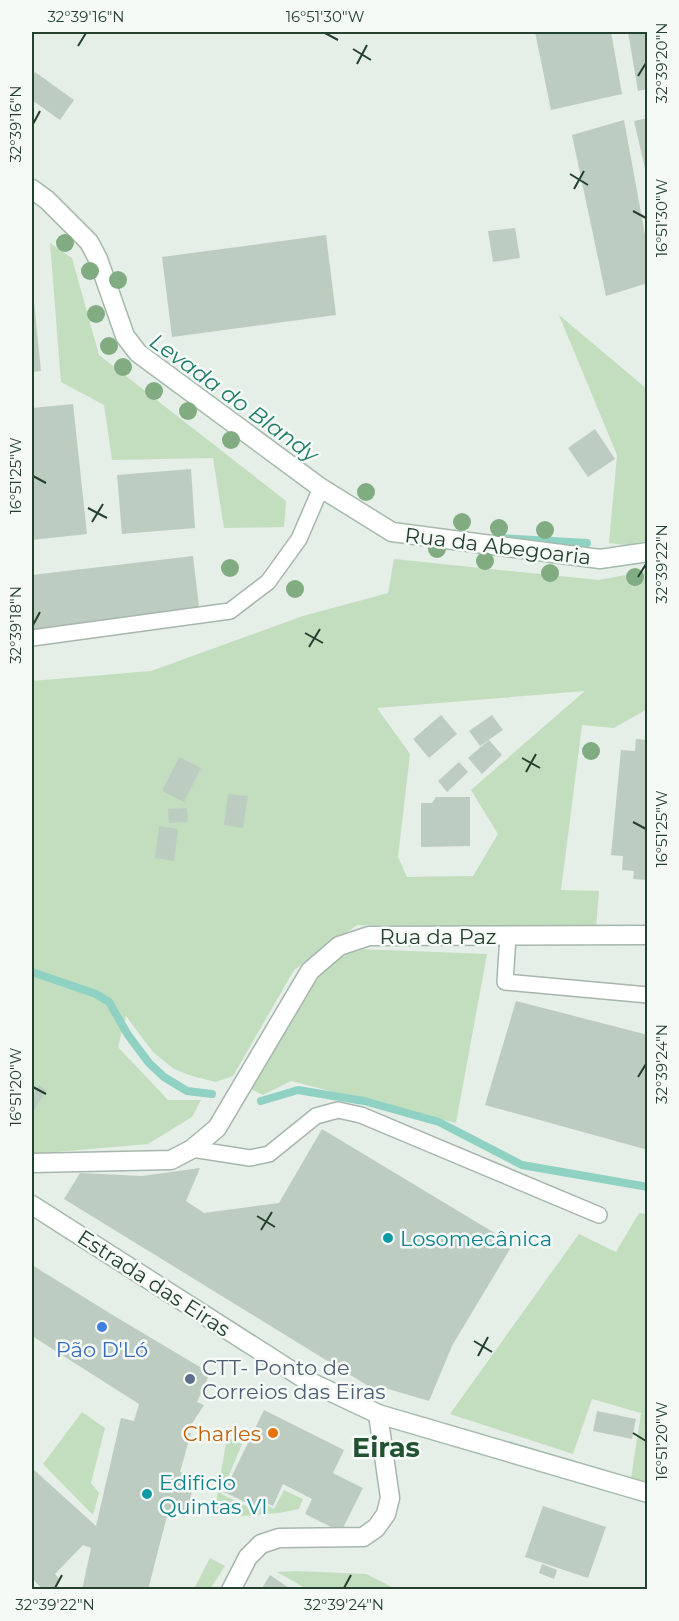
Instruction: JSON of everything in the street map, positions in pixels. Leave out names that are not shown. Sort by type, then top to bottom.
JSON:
[{"type":"street","name":"Rua da Abegoaria","points":[[32,189],[47,200],[89,242],[98,259],[124,336],[138,352],[321,488],[392,532],[600,559],[648,552]]},
{"type":"street","name":"Rua da Paz","points":[[32,1163],[171,1160],[192,1149],[217,1128],[310,971],[339,946],[369,936],[648,935]]},
{"type":"street","name":"Estrada das Eiras","points":[[32,1205],[306,1380],[378,1414],[648,1492]]},
{"type":"street","points":[[231,1590],[248,1557],[261,1544],[279,1538],[363,1538],[376,1528],[386,1514],[390,1498],[378,1414]]},
{"type":"lane","points":[[32,638],[230,611],[268,582],[299,539],[321,488]]},
{"type":"lane","points":[[508,936],[505,982],[648,995]]},
{"type":"lane","points":[[192,1149],[250,1158],[269,1154],[316,1116],[338,1110],[361,1115],[599,1215]]},
{"type":"green space","points":[[50,243],[72,258],[99,355],[286,501],[284,527],[224,528],[213,458],[112,460],[104,405],[61,382]]},
{"type":"green space","points":[[559,315],[647,389],[647,541],[625,545],[609,543],[617,455]]},
{"type":"green space","points":[[394,559],[599,580],[647,571],[647,709],[614,728],[582,725],[561,890],[599,891],[596,928],[357,925],[294,970],[233,1076],[216,1082],[174,1069],[153,1052],[126,1016],[118,1047],[168,1100],[201,1100],[192,1117],[148,1144],[32,1154],[32,681],[151,671],[303,616],[388,593]],"holes":[[[585,691],[471,790],[498,834],[473,876],[407,877],[398,857],[410,754],[377,708]]]},
{"type":"green space","points":[[357,949],[487,954],[456,1123],[291,1081],[263,1095],[245,1086],[310,973]]},
{"type":"green space","points":[[639,1213],[647,1214],[647,1489],[630,1485],[641,1413],[592,1399],[573,1454],[450,1414],[579,1234],[616,1252]]},
{"type":"green space","points":[[82,1412],[105,1428],[91,1483],[99,1493],[93,1515],[43,1464]]},
{"type":"green space","points":[[227,1437],[242,1444],[221,1494],[255,1510],[263,1503],[274,1509],[284,1490],[303,1499],[299,1509],[243,1516],[215,1509]]},
{"type":"green space","points":[[210,1558],[225,1566],[210,1589],[194,1589]]},
{"type":"green space","points":[[277,1572],[366,1574],[396,1589],[307,1589]]},
{"type":"building","points":[[535,32],[611,32],[622,94],[551,110]]},
{"type":"building","points":[[628,32],[648,32],[648,89],[638,91]]},
{"type":"building","points":[[35,72],[74,100],[60,120],[32,100],[32,77]]},
{"type":"building","points":[[648,118],[648,176],[647,177],[634,121]]},
{"type":"building","points":[[624,120],[648,251],[648,283],[606,296],[572,135]]},
{"type":"building","points":[[515,228],[520,258],[493,262],[488,231]]},
{"type":"building","points":[[326,235],[336,315],[172,337],[162,257]]},
{"type":"building","points":[[32,292],[41,371],[32,372]]},
{"type":"building","points":[[73,404],[87,534],[32,540],[32,408]]},
{"type":"building","points":[[595,429],[615,459],[588,477],[568,448]]},
{"type":"building","points":[[191,469],[195,528],[122,534],[117,475]]},
{"type":"building","points":[[193,556],[200,615],[32,634],[32,575]]},
{"type":"building","points":[[441,715],[457,734],[429,758],[413,739]]},
{"type":"building","points":[[492,715],[503,730],[480,746],[469,731]]},
{"type":"building","points":[[636,739],[648,740],[648,880],[633,879],[634,871],[622,870],[623,856],[611,855],[621,750],[635,751]]},
{"type":"building","points":[[489,740],[502,755],[482,774],[468,758]]},
{"type":"building","points":[[179,757],[201,768],[184,802],[162,791]]},
{"type":"building","points":[[459,762],[468,772],[447,792],[438,781]]},
{"type":"building","points":[[228,794],[248,796],[243,828],[224,825]]},
{"type":"building","points":[[436,797],[470,797],[470,846],[421,847],[421,803],[432,803]]},
{"type":"building","points":[[187,808],[188,822],[169,823],[168,809]]},
{"type":"building","points":[[159,826],[178,829],[174,861],[155,858]]},
{"type":"building","points":[[516,1001],[648,1035],[648,1150],[485,1105]]},
{"type":"building","points":[[39,1085],[47,1090],[35,1109],[32,1107],[32,1096]]},
{"type":"building","points":[[322,1129],[513,1244],[452,1346],[429,1401],[378,1386],[373,1389],[64,1199],[80,1173],[142,1176],[200,1168],[186,1201],[204,1213],[279,1203]]},
{"type":"building","points":[[32,1265],[210,1373],[197,1402],[204,1405],[186,1433],[191,1433],[180,1472],[196,1477],[185,1517],[168,1512],[148,1590],[82,1590],[91,1548],[83,1545],[55,1574],[60,1580],[52,1590],[43,1590],[32,1578],[32,1468],[96,1526],[121,1418],[134,1421],[139,1404],[32,1336]]},
{"type":"building","points":[[264,1410],[344,1450],[333,1473],[363,1488],[341,1532],[305,1514],[312,1499],[283,1484],[273,1506],[262,1501],[255,1507],[224,1492]]},
{"type":"building","points":[[597,1411],[636,1419],[632,1439],[593,1431]]},
{"type":"building","points":[[543,1506],[606,1527],[588,1578],[525,1557]]},
{"type":"building","points":[[542,1564],[557,1570],[554,1579],[539,1573]]},
{"type":"building","points":[[270,1575],[292,1590],[261,1590]]},
{"type":"waterway","name":"Levada do Blandy","points":[[501,538],[587,543]]},
{"type":"waterway","points":[[32,972],[96,994],[109,1002],[128,1035],[149,1063],[164,1077],[187,1091],[212,1094]]},
{"type":"waterway","points":[[261,1101],[298,1090],[364,1101],[439,1122],[522,1165],[648,1187]]},
{"type":"place","name":"Losomecânica","points":[[388,1238]]},
{"type":"place","name":"Pão D'Ló","points":[[102,1327]]},
{"type":"place","name":"CTT- Ponto de Correios das Eiras","points":[[190,1379]]},
{"type":"place","name":"Charles","points":[[273,1433]]},
{"type":"place","name":"Edificio Quintas VI","points":[[147,1494]]},
{"type":"district","name":"Eiras","points":[[386,1447]]}]
